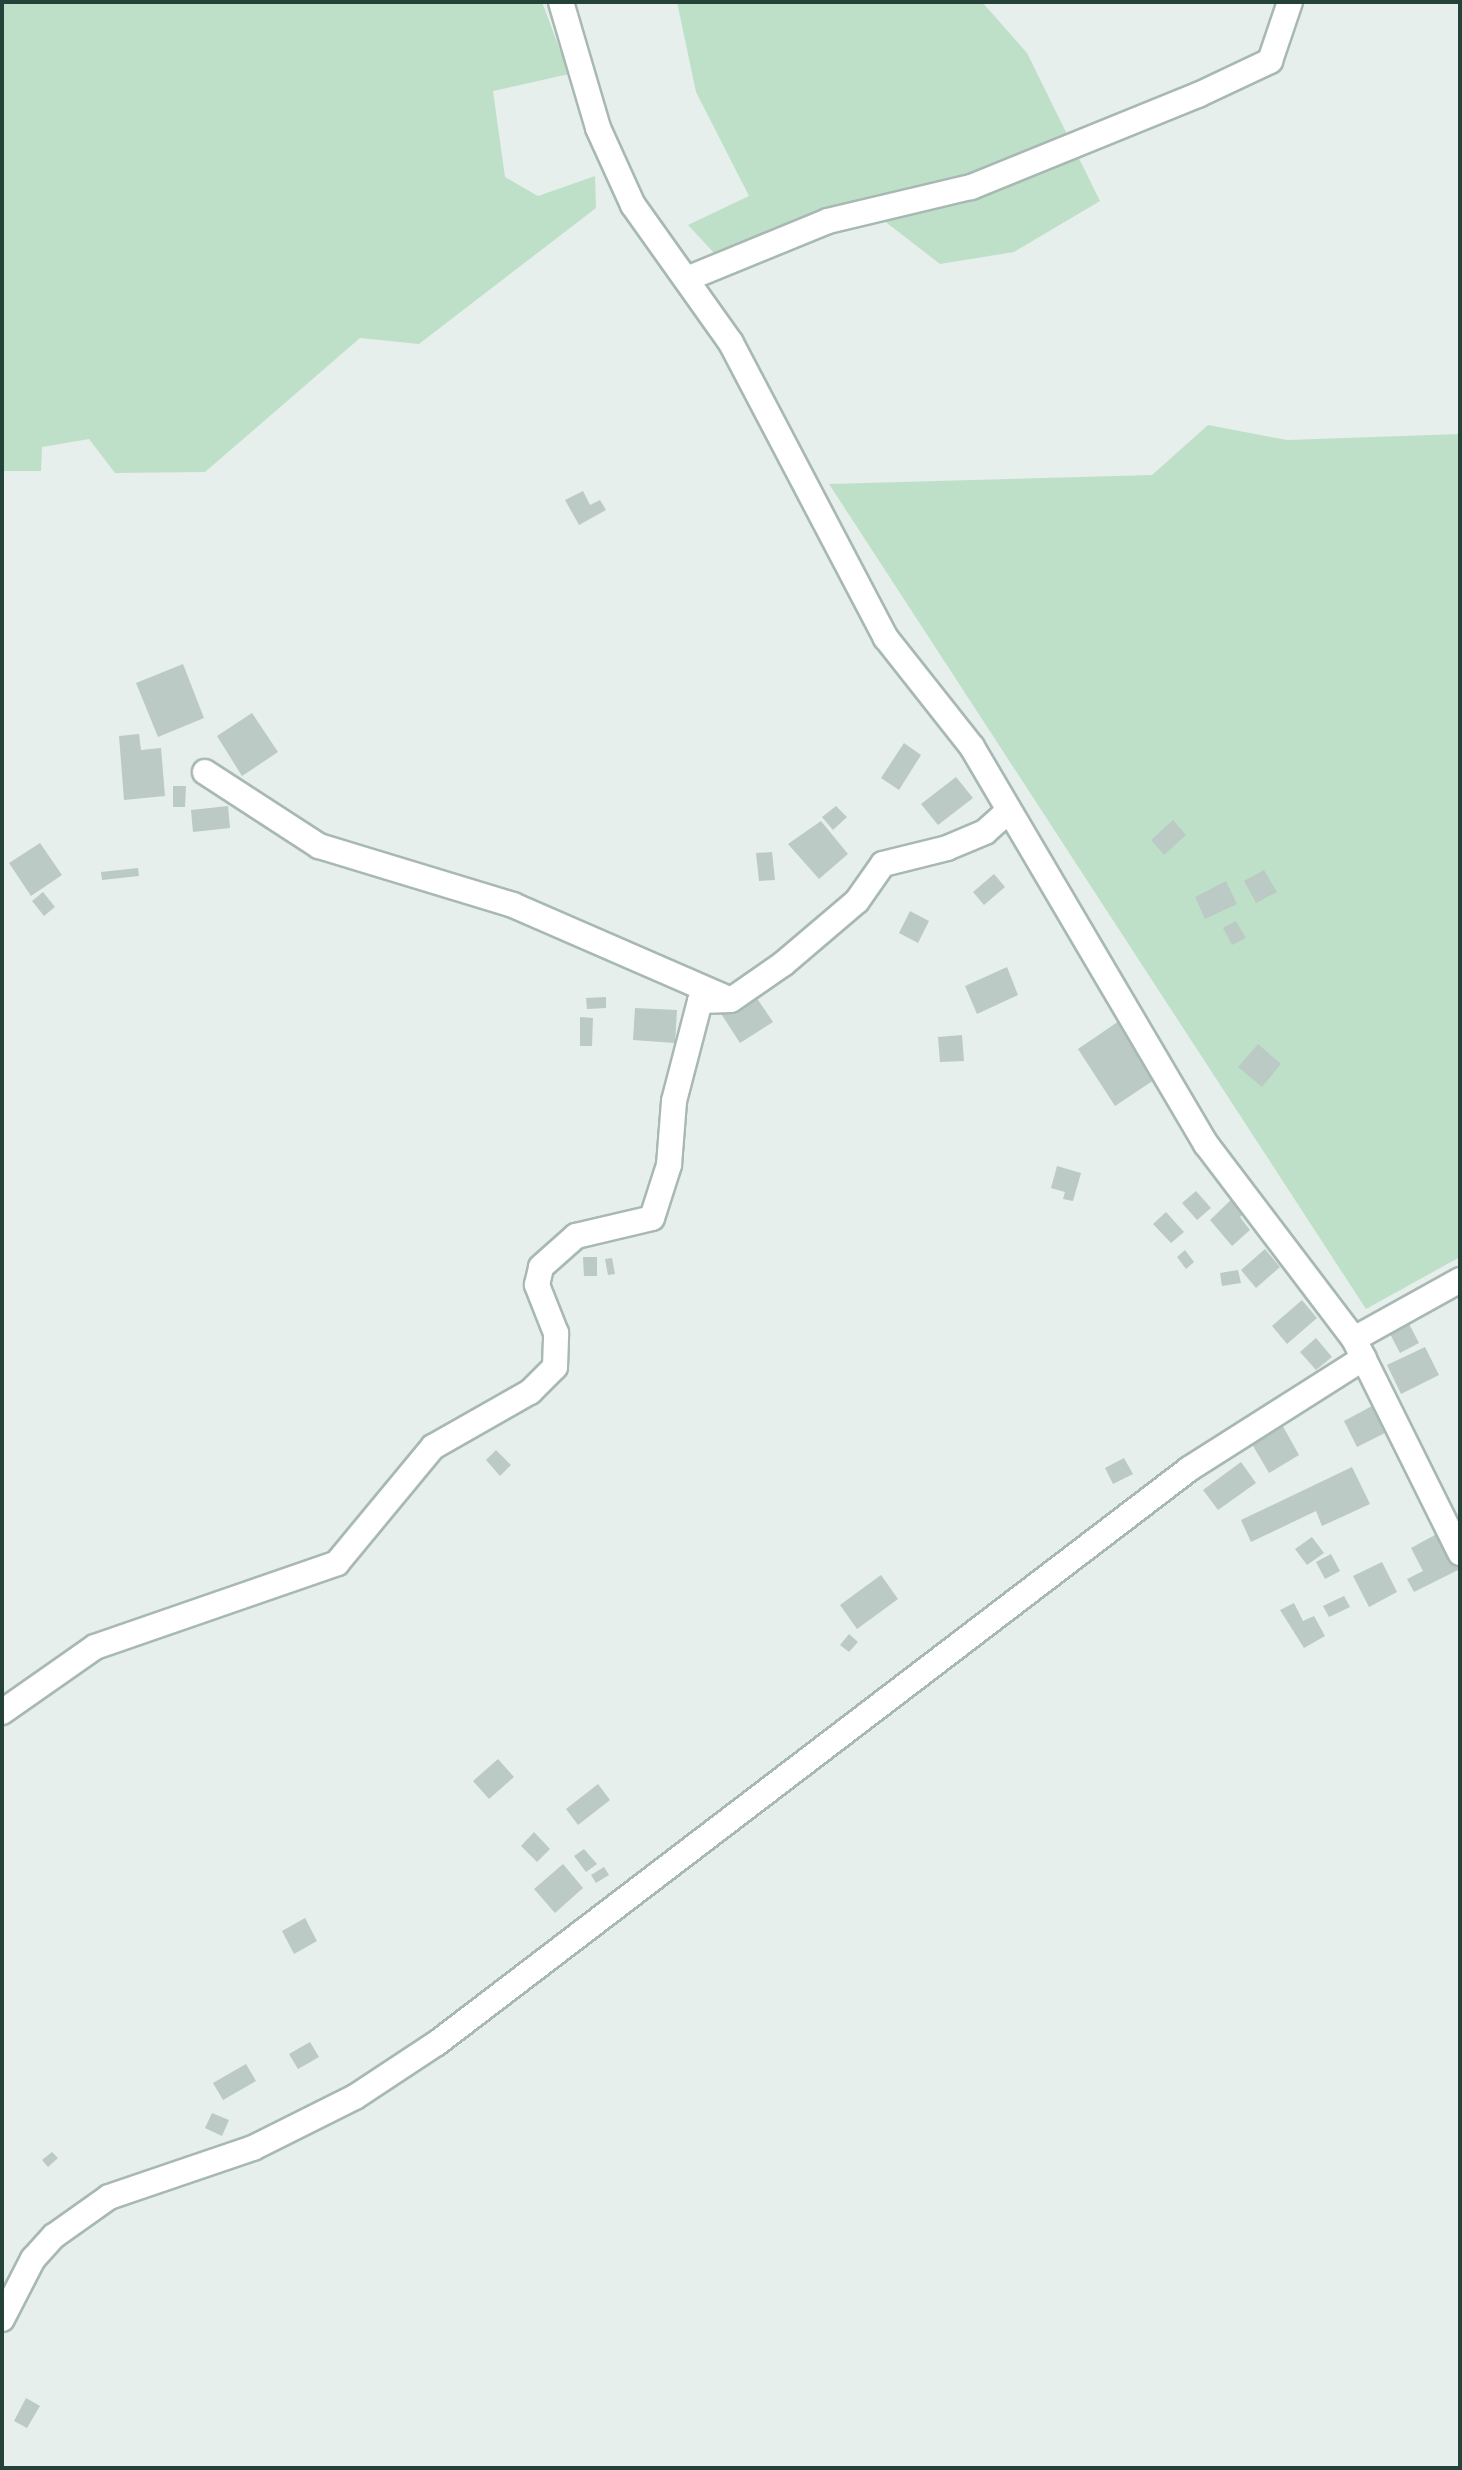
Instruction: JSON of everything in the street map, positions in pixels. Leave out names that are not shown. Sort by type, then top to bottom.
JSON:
[{"type":"street","points":[[561,2],[598,128],[633,205],[689,278],[731,343],[886,638],[972,747],[1206,1144],[1359,1348],[1460,1553]]},
{"type":"street","points":[[689,278],[828,221],[971,187],[1198,95],[1270,61],[1290,2]]},
{"type":"street","points":[[205,772],[319,846],[513,905],[731,1000]]},
{"type":"street","points":[[2,1712],[95,1647],[337,1563],[433,1447],[530,1392],[555,1367],[556,1333],[537,1285],[541,1267],[576,1236],[652,1218],[669,1165],[674,1101],[700,1001],[731,1000],[819,936],[857,901],[883,864],[947,848],[985,832],[1008,811]]},
{"type":"street","points":[[2,2319],[33,2259],[54,2236],[109,2197],[266,2142],[355,2097],[437,2043],[1189,1469],[1460,1280]]},
{"type":"green space","points":[[2,2],[542,2],[569,74],[493,91],[505,177],[538,196],[595,176],[596,208],[419,344],[360,338],[205,472],[115,473],[89,439],[42,447],[41,471],[2,471]]},
{"type":"green space","points":[[677,2],[982,2],[1027,53],[1100,201],[1014,252],[940,264],[861,203],[714,253],[688,225],[749,196],[696,92]]},
{"type":"green space","points":[[1208,425],[1287,440],[1460,434],[1460,1257],[1366,1309],[829,484],[1152,475]]},
{"type":"building","points":[[583,491],[590,505],[600,500],[606,510],[579,525],[565,500]]},
{"type":"building","points":[[183,664],[204,718],[158,737],[136,683]]},
{"type":"building","points":[[252,713],[278,752],[242,776],[217,736]]},
{"type":"building","points":[[139,734],[141,750],[161,748],[165,796],[124,800],[119,736]]},
{"type":"building","points":[[904,743],[921,755],[899,790],[881,778]]},
{"type":"building","points":[[956,777],[973,798],[938,825],[921,804]]},
{"type":"building","points":[[173,786],[186,786],[185,807],[173,807]]},
{"type":"building","points":[[228,806],[230,828],[193,832],[191,810]]},
{"type":"building","points":[[836,806],[847,817],[833,830],[822,817]]},
{"type":"building","points":[[1173,820],[1186,835],[1164,855],[1151,840]]},
{"type":"building","points":[[821,821],[848,854],[819,879],[788,844]]},
{"type":"building","points":[[40,843],[62,875],[31,896],[9,863]]},
{"type":"building","points":[[772,852],[775,880],[759,881],[756,853]]},
{"type":"building","points":[[138,868],[139,876],[102,880],[101,872]]},
{"type":"building","points":[[1264,870],[1277,892],[1256,903],[1244,881]]},
{"type":"building","points":[[994,874],[1005,887],[984,905],[973,892]]},
{"type":"building","points":[[1226,881],[1237,904],[1205,919],[1195,897]]},
{"type":"building","points":[[43,892],[55,907],[44,916],[32,901]]},
{"type":"building","points":[[910,911],[929,921],[918,943],[899,933]]},
{"type":"building","points":[[1236,921],[1246,938],[1232,945],[1223,928]]},
{"type":"building","points":[[1007,967],[1018,995],[977,1014],[965,986]]},
{"type":"building","points":[[752,991],[773,1022],[740,1043],[720,1012]]},
{"type":"building","points":[[606,997],[606,1008],[587,1009],[586,998]]},
{"type":"building","points":[[635,1008],[677,1010],[675,1043],[633,1040]]},
{"type":"building","points":[[580,1017],[593,1018],[592,1046],[580,1046]]},
{"type":"building","points":[[1122,1019],[1160,1076],[1115,1106],[1078,1049]]},
{"type":"building","points":[[962,1035],[964,1061],[940,1062],[938,1037]]},
{"type":"building","points":[[1258,1044],[1281,1064],[1262,1087],[1238,1067]]},
{"type":"building","points":[[1057,1166],[1081,1173],[1073,1201],[1063,1199],[1065,1192],[1051,1188]]},
{"type":"building","points":[[1196,1191],[1211,1208],[1197,1220],[1182,1203]]},
{"type":"building","points":[[1233,1198],[1246,1212],[1240,1217],[1250,1230],[1232,1246],[1210,1220]]},
{"type":"building","points":[[1166,1212],[1184,1232],[1171,1243],[1153,1224]]},
{"type":"building","points":[[1265,1249],[1280,1267],[1256,1288],[1241,1270]]},
{"type":"building","points":[[1185,1250],[1194,1262],[1186,1269],[1177,1257]]},
{"type":"building","points":[[583,1257],[597,1257],[597,1276],[584,1276]]},
{"type":"building","points":[[612,1258],[615,1274],[608,1275],[605,1259]]},
{"type":"building","points":[[1238,1270],[1241,1283],[1222,1286],[1220,1273]]},
{"type":"building","points":[[1302,1300],[1317,1318],[1287,1344],[1272,1326]]},
{"type":"building","points":[[1408,1322],[1419,1343],[1400,1353],[1389,1332]]},
{"type":"building","points":[[1316,1338],[1332,1357],[1316,1370],[1300,1352]]},
{"type":"building","points":[[1425,1347],[1439,1375],[1401,1394],[1387,1365]]},
{"type":"building","points":[[1372,1406],[1385,1433],[1357,1447],[1344,1421]]},
{"type":"building","points":[[1280,1421],[1299,1455],[1269,1473],[1249,1439]]},
{"type":"building","points":[[496,1450],[511,1465],[500,1476],[486,1460]]},
{"type":"building","points":[[1124,1458],[1133,1474],[1113,1484],[1105,1468]]},
{"type":"building","points":[[1241,1462],[1256,1483],[1218,1510],[1203,1490]]},
{"type":"building","points":[[1352,1467],[1370,1504],[1322,1526],[1316,1511],[1251,1542],[1241,1520]]},
{"type":"building","points":[[1444,1530],[1460,1569],[1414,1592],[1407,1579],[1423,1571],[1411,1548]]},
{"type":"building","points":[[1312,1537],[1324,1553],[1307,1565],[1295,1549]]},
{"type":"building","points":[[1331,1554],[1340,1571],[1325,1579],[1316,1562]]},
{"type":"building","points":[[1382,1562],[1397,1592],[1369,1607],[1353,1576]]},
{"type":"building","points":[[881,1575],[898,1599],[857,1629],[840,1605]]},
{"type":"building","points":[[1344,1596],[1350,1607],[1329,1617],[1323,1606]]},
{"type":"building","points":[[1294,1603],[1303,1621],[1314,1616],[1325,1636],[1304,1648],[1280,1610]]},
{"type":"building","points":[[849,1634],[858,1642],[849,1652],[840,1645]]},
{"type":"building","points":[[498,1759],[514,1777],[489,1799],[473,1781]]},
{"type":"building","points":[[598,1784],[610,1800],[578,1825],[566,1809]]},
{"type":"building","points":[[534,1832],[550,1849],[537,1862],[521,1846]]},
{"type":"building","points":[[584,1849],[597,1864],[586,1872],[574,1856]]},
{"type":"building","points":[[563,1864],[583,1888],[555,1913],[534,1889]]},
{"type":"building","points":[[604,1867],[609,1875],[596,1883],[591,1875]]},
{"type":"building","points":[[305,1918],[317,1941],[294,1954],[282,1931]]},
{"type":"building","points":[[310,2042],[319,2057],[298,2069],[289,2054]]},
{"type":"building","points":[[246,2064],[256,2081],[223,2100],[213,2083]]},
{"type":"building","points":[[212,2113],[229,2120],[222,2136],[205,2128]]},
{"type":"building","points":[[52,2152],[58,2158],[48,2167],[42,2160]]},
{"type":"building","points":[[26,2398],[40,2406],[27,2428],[14,2421]]}]
